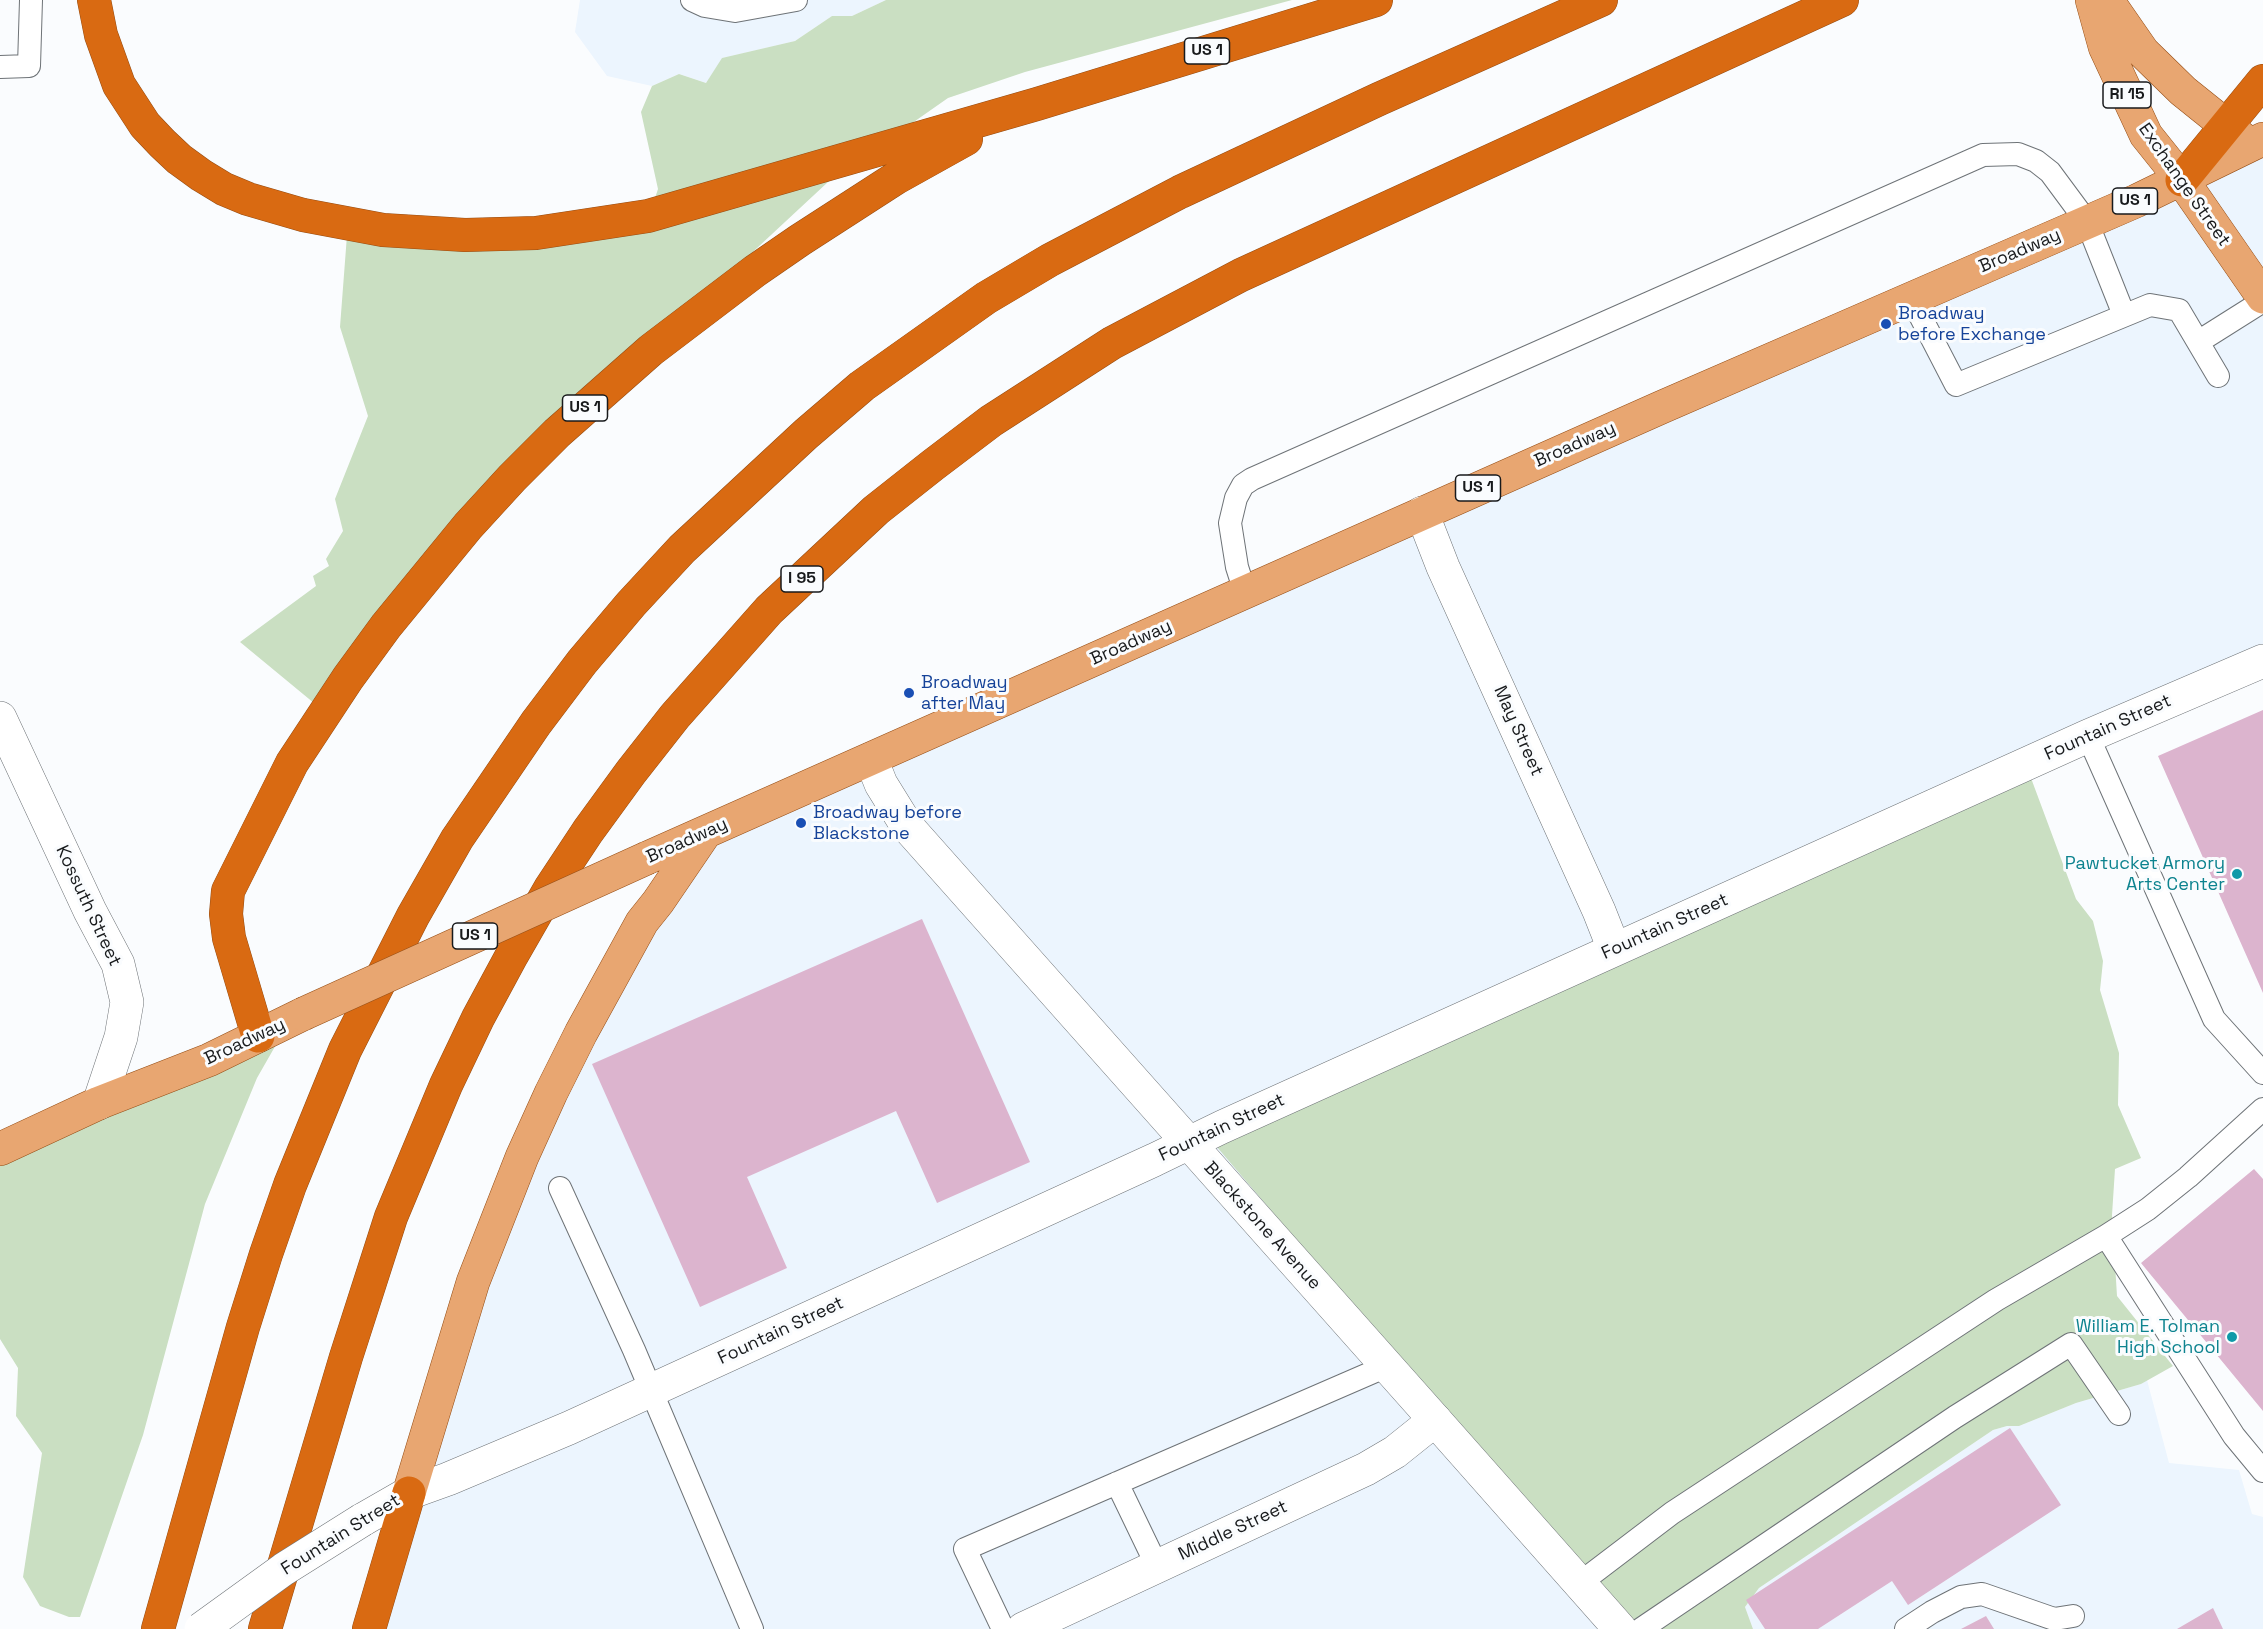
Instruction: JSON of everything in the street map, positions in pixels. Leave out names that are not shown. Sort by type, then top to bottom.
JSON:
[{"type":"highway","points":[[94,0],[101,35],[119,85],[146,125],[179,159],[224,189],[248,199],[303,215],[383,230],[500,235],[575,229],[639,218],[1037,104]]},
{"type":"highway","name":"US 1","points":[[258,1036],[229,938],[226,914],[228,891],[277,791],[309,736],[354,669],[426,575],[468,526],[557,433],[651,350],[703,309],[847,208],[945,150],[1037,104],[1376,0]]},
{"type":"highway","points":[[158,1629],[234,1358],[266,1254],[290,1185],[345,1050],[407,926],[457,839],[536,723],[582,662],[631,604],[681,549],[806,434],[862,386],[986,298],[1115,224],[1190,187],[1346,114],[1601,0]]},
{"type":"highway","name":"I 95","points":[[265,1629],[355,1327],[391,1217],[446,1085],[478,1018],[551,887],[618,789],[675,716],[769,610],[876,510],[933,465],[991,421],[1112,343],[1241,275],[1842,0]]},
{"type":"highway","name":"US 1","points":[[2182,180],[2247,137],[2263,81]]},
{"type":"highway","points":[[369,1629],[409,1493]]},
{"type":"main road","name":"Exchange Street","points":[[2092,0],[2105,47],[2146,135],[2182,180],[2263,299]]},
{"type":"main road","points":[[2107,0],[2143,52],[2183,91],[2247,137]]},
{"type":"main road","name":"Broadway","points":[[0,1149],[99,1103],[209,1060],[303,1014],[647,858],[1422,513],[2182,180]]},
{"type":"main road","points":[[409,1493],[473,1282],[513,1179],[551,1093],[642,922],[705,832]]},
{"type":"street","name":"May Street","points":[[1422,513],[1443,567],[1599,910],[1614,950]]},
{"type":"street","name":"Fountain Street","points":[[201,1629],[284,1569],[409,1493],[548,1437],[1222,1127],[2088,736],[2263,661]]},
{"type":"street","name":"Kossuth Street","points":[[0,718],[90,911],[118,964],[127,1002],[122,1037],[99,1103]]},
{"type":"street","name":"Blackstone Avenue","points":[[871,759],[885,792],[907,826],[1619,1627]]},
{"type":"street","name":"Middle Street","points":[[1023,1629],[1366,1469],[1395,1452],[1435,1420]]},
{"type":"lane","points":[[0,68],[29,66],[31,0]]},
{"type":"lane","points":[[692,0],[705,6],[735,11],[796,0]]},
{"type":"lane","points":[[1245,592],[1237,567],[1230,523],[1236,498],[1243,485],[1252,479],[1983,155],[2018,154],[2036,161],[2050,172],[2087,222],[2124,315]]},
{"type":"lane","points":[[1911,298],[1956,385],[2150,305],[2179,310],[2218,376]]},
{"type":"lane","points":[[2198,342],[2263,299]]},
{"type":"lane","points":[[2088,736],[2214,1019],[2263,1073]]},
{"type":"lane","points":[[1580,1583],[1672,1513],[1996,1300],[2106,1236],[2168,1194],[2263,1109]]},
{"type":"lane","points":[[560,1188],[651,1390],[752,1629]]},
{"type":"lane","points":[[2106,1236],[2235,1436],[2263,1471]]},
{"type":"lane","points":[[1619,1627],[2071,1344],[2119,1414]]},
{"type":"lane","points":[[1003,1629],[964,1549],[1387,1366]]},
{"type":"lane","points":[[1118,1483],[1157,1566]]},
{"type":"lane","points":[[1906,1629],[1961,1596],[1982,1593],[2054,1619],[2073,1616]]},
{"type":"shaded area","points":[[580,0],[886,0],[852,16],[832,16],[795,41],[723,58],[706,83],[679,74],[652,86],[607,76],[575,32]]},
{"type":"shaded area","points":[[2263,132],[2263,657],[2028,770],[1632,1629],[374,1629],[453,1332],[679,844]]},
{"type":"shaded area","points":[[2147,1380],[2169,1463],[2239,1470],[2252,1514],[2263,1517],[2263,1629],[1753,1629],[1745,1607],[1759,1588],[1993,1430],[2007,1426],[2019,1426],[2076,1403],[2141,1384]]},
{"type":"green space","points":[[886,0],[1292,0],[1025,72],[948,98],[828,182],[671,328],[568,418],[326,713],[240,642],[316,586],[313,576],[329,566],[326,559],[343,531],[335,499],[368,416],[340,327],[348,222],[491,227],[654,201],[658,189],[641,112],[652,86],[679,74],[706,83],[722,58],[795,41],[832,16],[852,16]]},
{"type":"green space","points":[[2028,770],[2076,899],[2093,921],[2103,961],[2100,990],[2119,1053],[2118,1105],[2141,1158],[2115,1169],[2112,1215],[2117,1296],[2173,1366],[2141,1384],[2076,1403],[2019,1426],[2007,1426],[1993,1430],[1759,1588],[1745,1607],[1753,1629],[1632,1629],[1211,1140]]},
{"type":"green space","points":[[285,1029],[257,1078],[205,1204],[143,1435],[80,1617],[69,1617],[40,1606],[23,1577],[42,1453],[16,1416],[18,1368],[0,1339],[0,1147]]},
{"type":"building","name":"Pawtucket Armory Arts Center","points":[[2263,710],[2263,993],[2158,756]]},
{"type":"building","points":[[922,919],[1030,1162],[937,1203],[896,1111],[747,1177],[787,1268],[700,1307],[592,1064]]},
{"type":"building","name":"William E. Tolman High School","points":[[2254,1169],[2263,1179],[2263,1411],[2141,1263]]},
{"type":"building","points":[[2010,1428],[2061,1505],[1908,1605],[1892,1581],[1818,1629],[1765,1629],[1746,1600]]},
{"type":"building","points":[[2213,1608],[2223,1629],[2177,1629]]},
{"type":"building","points":[[1986,1616],[1994,1629],[1961,1629]]},
{"type":"place","name":"Broadway before Exchange","points":[[1886,324]]},
{"type":"place","name":"Broadway after May","points":[[909,693]]},
{"type":"place","name":"Broadway before Blackstone","points":[[801,823]]},
{"type":"place","name":"Pawtucket Armory Arts Center","points":[[2237,874]]},
{"type":"place","name":"William E. Tolman High School","points":[[2232,1337]]}]
